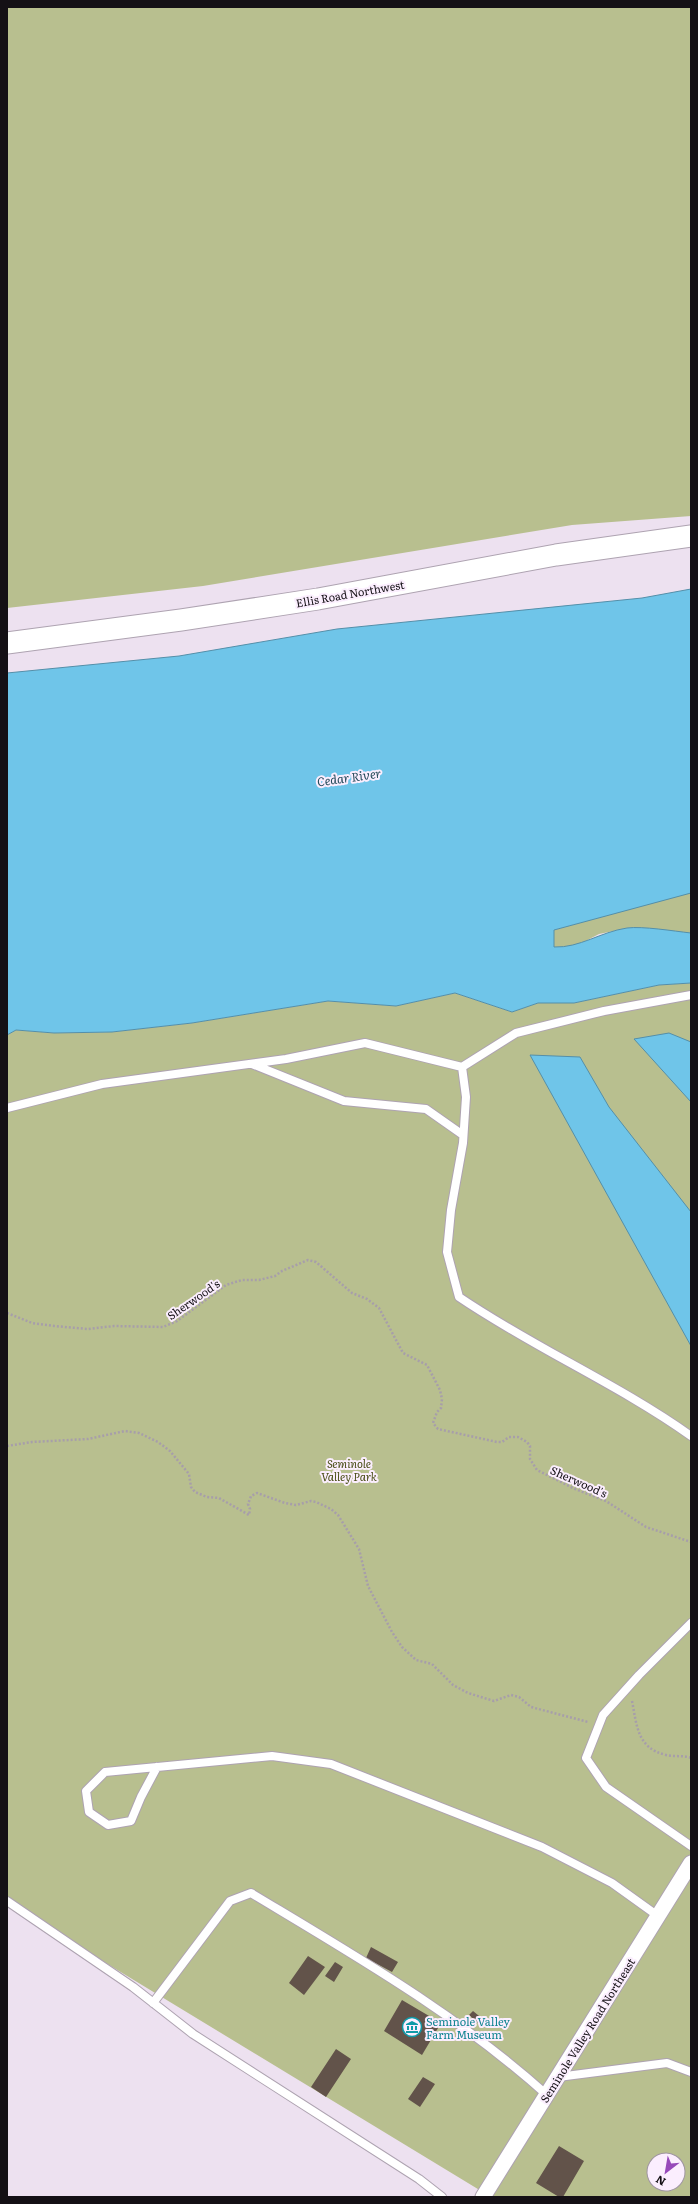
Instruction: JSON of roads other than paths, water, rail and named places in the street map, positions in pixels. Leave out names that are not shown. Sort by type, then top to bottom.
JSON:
[{"type":"street","name":"Ellis Road Northwest","points":[[7,643],[181,620],[318,599],[556,555],[691,536]]},
{"type":"street","name":"Seminole Valley Road Northeast","points":[[483,2197],[691,1863]]},
{"type":"lane","points":[[7,1108],[102,1084],[251,1064],[365,1043],[462,1067],[516,1033],[604,1011],[691,995]]},
{"type":"lane","points":[[251,1064],[344,1100],[426,1109],[463,1135]]},
{"type":"lane","points":[[462,1067],[466,1097],[463,1135],[451,1210],[447,1252],[459,1298],[495,1321],[664,1417],[691,1436]]},
{"type":"lane","points":[[691,1623],[602,1715],[586,1758],[606,1787],[691,1846]]},
{"type":"lane","points":[[157,1768],[141,1797],[132,1821],[108,1825],[89,1812],[86,1791],[105,1772],[272,1756],[331,1764],[542,1847],[612,1883],[658,1916]]},
{"type":"lane","points":[[153,2003],[230,1901],[251,1893],[421,1996],[506,2059],[547,2095]]},
{"type":"lane","points":[[7,1901],[153,2003],[193,2034],[419,2179],[442,2197]]},
{"type":"lane","points":[[558,2078],[667,2063],[691,2072]]},
{"type":"water","name":"Cedar River","points":[[691,589],[691,893],[554,930],[554,947],[573,945],[627,928],[650,928],[691,933],[691,983],[659,985],[574,1003],[538,1003],[512,1012],[455,993],[396,1006],[328,1001],[192,1023],[112,1032],[54,1033],[16,1030],[7,1035],[7,673],[179,656],[337,629],[642,598]]},
{"type":"water","points":[[669,1033],[691,1042],[691,1102],[634,1039]]},
{"type":"water","points":[[530,1055],[580,1057],[609,1107],[691,1212],[691,1346]]},
{"type":"place","name":"Seminole Valley Farm Museum","points":[[412,2027]]},
{"type":"park label","name":"Seminole Valley Park","points":[[349,1469]]}]
